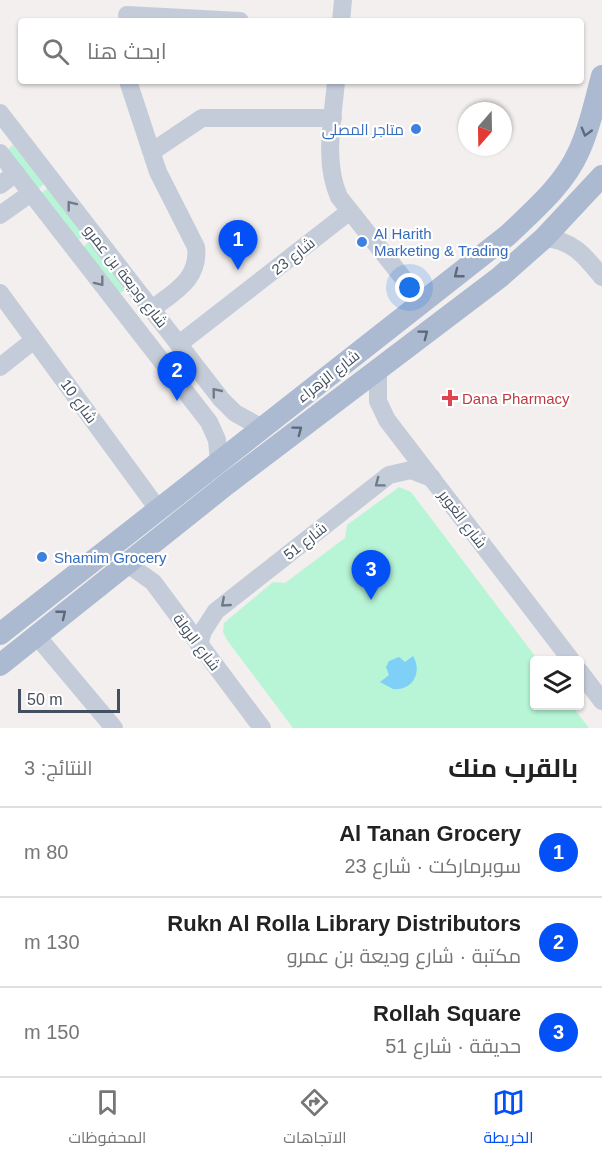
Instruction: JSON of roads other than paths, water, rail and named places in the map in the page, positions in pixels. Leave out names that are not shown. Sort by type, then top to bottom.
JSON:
[{"type":"main road","name":"شارع الزهراء","points":[[0,634],[508,235],[565,175],[584,140],[602,76]]},
{"type":"main road","name":"شارع الزهراء","points":[[0,665],[227,484],[500,277],[544,238],[602,176]]},
{"type":"main road","points":[[578,203],[602,190]]},
{"type":"main road","points":[[227,484],[241,464],[273,436],[274,427],[266,424]]},
{"type":"street","points":[[341,18],[342,0]]},
{"type":"street","points":[[127,12],[202,18]]},
{"type":"street","points":[[129,84],[134,106],[153,151],[158,172],[196,247],[197,257],[191,276],[152,309]]},
{"type":"street","points":[[336,84],[330,168],[339,197],[422,302]]},
{"type":"street","name":"شارع وديعة بن عمرو","points":[[0,113],[228,406],[266,424]]},
{"type":"street","points":[[153,151],[202,118],[333,118]]},
{"type":"street","name":"شارع وديعة بن عمرو","points":[[0,153],[209,422],[217,440],[219,462]]},
{"type":"street","points":[[0,185],[16,173]]},
{"type":"street","points":[[0,214],[31,194]]},
{"type":"street","name":"شارع 23","points":[[179,344],[350,211]]},
{"type":"street","points":[[544,238],[566,242],[575,247],[602,277]]},
{"type":"street","name":"شارع 10","points":[[0,293],[158,509]]},
{"type":"street","points":[[129,319],[158,341],[183,373],[194,375],[200,372]]},
{"type":"street","points":[[0,368],[34,340]]},
{"type":"street","name":"شارع الغوير","points":[[378,369],[376,390],[382,411],[432,477],[485,559],[551,647],[565,656]]},
{"type":"street","name":"شارع 51","points":[[199,645],[203,631],[216,611],[389,475],[411,470],[432,477]]},
{"type":"street","name":"شارع الرولة","points":[[126,563],[153,582],[262,728]]},
{"type":"street","points":[[36,635],[114,728]]},
{"type":"street","points":[[584,684],[602,702]]},
{"type":"water","points":[[413,656],[417,669],[414,680],[410,684],[400,689],[393,689],[380,682],[389,675],[386,667],[389,661],[399,657],[405,662]]},
{"type":"place","name":"متاجر المصلى","points":[[416,129]]},
{"type":"place","name":"Al Harith Marketing & Trading","points":[[362,242]]},
{"type":"place","name":"Al Tanan Grocery","points":[[238,270]]},
{"type":"place","name":"Dana Pharmacy","points":[[450,398]]},
{"type":"place","name":"Rukn Al Rolla Library Distributors","points":[[177,401]]},
{"type":"place","name":"Shamim Grocery","points":[[42,557]]},
{"type":"place","name":"Rollah Square","points":[[371,600]]}]
